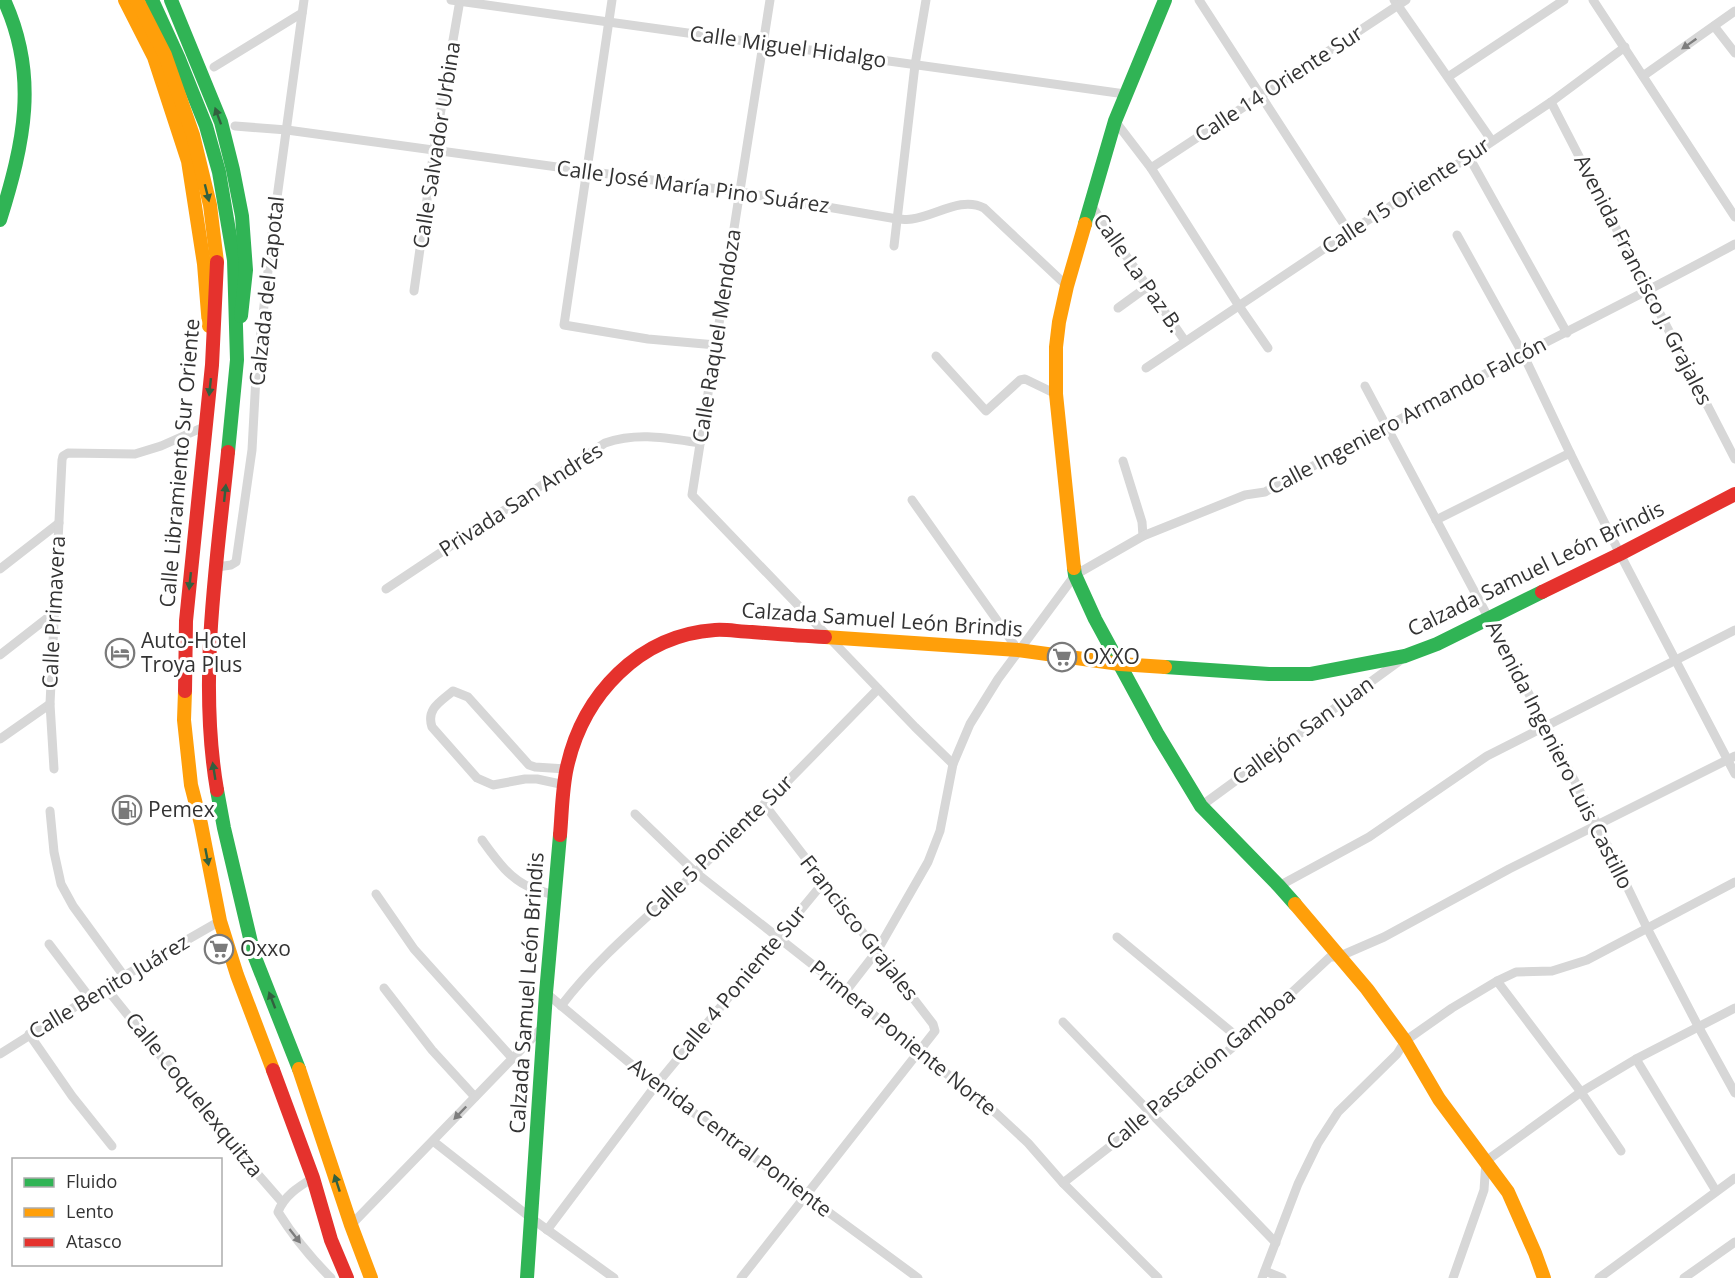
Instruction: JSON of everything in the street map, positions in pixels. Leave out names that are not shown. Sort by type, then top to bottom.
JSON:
[{"type":"street","points":[[0,220],[10,190],[24,115],[25,81],[21,49],[4,0]]},
{"type":"street","points":[[125,0],[154,57],[188,161],[204,264],[212,365]]},
{"type":"street","name":"Calle Libramiento Sur Oriente","points":[[137,0],[168,65],[193,135],[210,205],[217,258],[212,365],[186,621],[184,720],[191,785],[220,921],[237,975],[313,1178],[331,1240],[347,1278]]},
{"type":"street","name":"Calle Libramiento Sur Oriente","points":[[152,0],[206,126],[219,172],[234,260],[237,360],[212,608],[209,709],[213,765],[224,828],[254,955],[304,1083],[371,1278]]},
{"type":"street","points":[[171,0],[221,122],[240,205],[246,270],[237,360]]},
{"type":"street","name":"Calzada del Zapotal","points":[[217,567],[237,562],[252,450],[256,376],[273,227],[304,0]]},
{"type":"street","name":"Calle Miguel Hidalgo","points":[[457,0],[1125,94]]},
{"type":"street","name":"Calle Salvador Urbina","points":[[414,291],[457,0]]},
{"type":"street","points":[[612,0],[564,325],[648,339],[716,345]]},
{"type":"street","name":"Calle Raquel Mendoza","points":[[770,0],[692,495],[828,637]]},
{"type":"street","points":[[894,246],[915,65],[926,0]]},
{"type":"street","points":[[1165,0],[1114,121],[1059,322],[1056,347],[1056,394],[1075,575],[1095,619],[1158,735],[1201,806],[1279,886],[1366,989],[1405,1041],[1439,1099],[1508,1192],[1544,1278]]},
{"type":"street","points":[[1199,0],[1349,232]]},
{"type":"street","name":"Calle 14 Oriente Sur","points":[[1151,168],[1396,3],[1406,0]]},
{"type":"street","points":[[1448,77],[1564,0]]},
{"type":"street","points":[[1593,0],[1734,212]]},
{"type":"street","points":[[1396,3],[1492,141]]},
{"type":"street","points":[[1643,76],[1735,11]]},
{"type":"street","points":[[214,67],[302,12]]},
{"type":"street","points":[[1714,26],[1735,53]]},
{"type":"street","name":"Calle 15 Oriente Sur","points":[[1146,368],[1349,232],[1469,157],[1551,102],[1625,47]]},
{"type":"street","name":"Avenida Francisco J. Grajales","points":[[1551,102],[1735,459]]},
{"type":"street","points":[[1114,121],[1151,168],[1268,348]]},
{"type":"street","name":"Calle José María Pino Suárez","points":[[235,126],[287,130],[740,192],[897,219],[912,219],[966,203],[977,204],[1067,286]]},
{"type":"street","points":[[1469,157],[1567,333]]},
{"type":"street","name":"Calle La Paz B.","points":[[1091,205],[1185,341]]},
{"type":"street","points":[[1457,236],[1523,354],[1620,554],[1731,758],[1735,774]]},
{"type":"street","name":"Calle Ingeniero Armando Falcón","points":[[1075,575],[1143,536],[1245,495],[1265,492],[1735,244]]},
{"type":"street","points":[[1118,308],[1147,287]]},
{"type":"street","points":[[936,356],[986,411],[1020,380],[1025,379],[1056,394]]},
{"type":"street","name":"Avenida Ingeniero Luis Castillo","points":[[1365,386],[1546,726],[1647,928],[1735,1093]]},
{"type":"street","name":"Calle Primavera","points":[[54,769],[50,704],[63,456],[68,453],[135,454],[161,446],[206,426]]},
{"type":"street","name":"Privada San Andrés","points":[[386,589],[605,443],[635,436],[700,443]]},
{"type":"street","points":[[1436,520],[1570,453]]},
{"type":"street","points":[[1123,461],[1142,522],[1143,536]]},
{"type":"street","name":"Calzada Samuel León Brindis","points":[[527,1278],[546,993],[566,769],[570,749],[579,725],[592,702],[616,674],[640,656],[687,635],[715,630],[1018,650],[1120,664],[1269,674],[1311,674],[1405,657],[1437,644],[1620,554],[1735,494]]},
{"type":"street","points":[[912,500],[1018,650]]},
{"type":"street","points":[[0,569],[59,523]]},
{"type":"street","points":[[221,528],[241,529]]},
{"type":"street","points":[[846,991],[877,951],[928,862],[940,831],[953,764],[975,716],[1018,650],[1075,575]]},
{"type":"street","points":[[0,655],[55,612]]},
{"type":"street","points":[[1279,886],[1368,837],[1487,756],[1735,630]]},
{"type":"street","points":[[828,637],[953,764]]},
{"type":"street","name":"Callejón San Juan","points":[[1201,806],[1405,657]]},
{"type":"street","name":"Calle 5 Poniente Sur","points":[[561,1006],[594,966],[695,872],[878,689]]},
{"type":"street","points":[[565,785],[525,779],[493,785],[477,778],[432,727],[429,719],[434,706],[453,691],[468,697],[529,765],[566,769]]},
{"type":"street","points":[[0,739],[50,704]]},
{"type":"street","name":"Calle Pascacion Gamboa","points":[[1063,1183],[1185,1088],[1241,1040],[1330,957],[1338,957],[1384,937],[1509,869],[1731,758]]},
{"type":"street","name":"Francisco Grajales","points":[[764,804],[933,1024],[935,1031],[918,1053]]},
{"type":"street","points":[[50,811],[54,852],[61,884],[73,906],[124,976]]},
{"type":"street","name":"Primera Poniente Norte","points":[[635,814],[695,872],[997,1114],[1028,1143],[1063,1183],[1158,1278]]},
{"type":"street","points":[[482,840],[499,864],[515,878],[530,888],[555,895]]},
{"type":"street","points":[[1282,1278],[1263,1274],[1298,1184],[1318,1143],[1338,1112],[1389,1063],[1405,1041],[1452,1008],[1497,981],[1516,972],[1552,971],[1587,960],[1735,882]]},
{"type":"street","name":"Calle 4 Poniente Sur","points":[[547,1230],[656,1085],[823,883]]},
{"type":"street","points":[[376,894],[414,949],[513,1059]]},
{"type":"street","name":"Calle Benito Juárez","points":[[0,1054],[124,976],[220,921]]},
{"type":"street","points":[[1118,937],[1241,1040]]},
{"type":"street","points":[[49,944],[90,998]]},
{"type":"street","points":[[1497,981],[1581,1092],[1621,1151]]},
{"type":"street","name":"Calle Coquelexquitza","points":[[106,988],[229,1141],[282,1202]]},
{"type":"street","points":[[384,988],[432,1050],[475,1097]]},
{"type":"street","name":"Avenida Central Poniente","points":[[546,993],[656,1085],[918,1278]]},
{"type":"street","points":[[1486,1161],[1581,1092],[1636,1059],[1735,1008]]},
{"type":"street","points":[[1063,1022],[1275,1243]]},
{"type":"street","points":[[351,1225],[544,1026]]},
{"type":"street","points":[[29,1034],[72,1096],[112,1146]]},
{"type":"street","points":[[741,1278],[918,1053]]},
{"type":"street","points":[[1636,1059],[1716,1191]]},
{"type":"street","points":[[433,1141],[531,1218],[614,1278]]},
{"type":"street","points":[[1454,1278],[1484,1191],[1486,1161]]},
{"type":"street","points":[[313,1178],[291,1193],[282,1202],[278,1212],[289,1229],[331,1278]]},
{"type":"street","points":[[1599,1278],[1735,1178]]},
{"type":"street","points":[[1684,1278],[1735,1242]]},
{"type":"traffic: fast","points":[[0,220],[16,164],[24,110],[22,56],[15,28],[4,0]]},
{"type":"traffic: fast","points":[[152,0],[206,126],[219,172],[234,260],[237,360],[228,452]]},
{"type":"traffic: fast","points":[[171,0],[221,122],[233,170],[242,216],[246,270],[241,316]]},
{"type":"traffic: fast","points":[[1085,224],[1115,121],[1165,0]]},
{"type":"traffic: fast","points":[[1074,568],[1095,619],[1158,735],[1201,806],[1295,904]]},
{"type":"traffic: fast","points":[[1165,667],[1269,674],[1311,674],[1405,656],[1437,644],[1542,592]]},
{"type":"traffic: fast","points":[[217,790],[254,955],[299,1069]]},
{"type":"traffic: fast","points":[[527,1278],[546,993],[560,835]]},
{"type":"traffic: slow","points":[[125,0],[154,57],[188,161],[204,264],[209,326]]},
{"type":"traffic: slow","points":[[137,0],[165,55],[193,135],[210,205],[217,262]]},
{"type":"traffic: slow","points":[[1074,568],[1056,394],[1056,347],[1067,286],[1085,224]]},
{"type":"traffic: slow","points":[[825,637],[1018,650],[1120,664],[1165,667]]},
{"type":"traffic: slow","points":[[185,691],[184,720],[191,785],[220,921],[237,975],[273,1070]]},
{"type":"traffic: slow","points":[[1295,904],[1367,989],[1405,1041],[1439,1099],[1508,1192],[1544,1278]]},
{"type":"traffic: slow","points":[[299,1069],[371,1278]]},
{"type":"traffic: jam","points":[[185,691],[186,621],[212,365],[217,262]]},
{"type":"traffic: jam","points":[[217,790],[209,706],[209,663],[228,452]]},
{"type":"traffic: jam","points":[[1542,592],[1735,494]]},
{"type":"traffic: jam","points":[[560,835],[565,775],[575,741],[586,716],[618,673],[639,657],[662,643],[687,634],[715,630],[825,637]]},
{"type":"traffic: jam","points":[[273,1070],[313,1178],[331,1240],[347,1278]]},
{"type":"place","name":"Auto-Hotel Troya Plus","points":[[120,653]]},
{"type":"place","name":"OXXO","points":[[1062,657]]},
{"type":"place","name":"Pemex","points":[[127,810]]},
{"type":"place","name":"Oxxo","points":[[219,949]]}]
